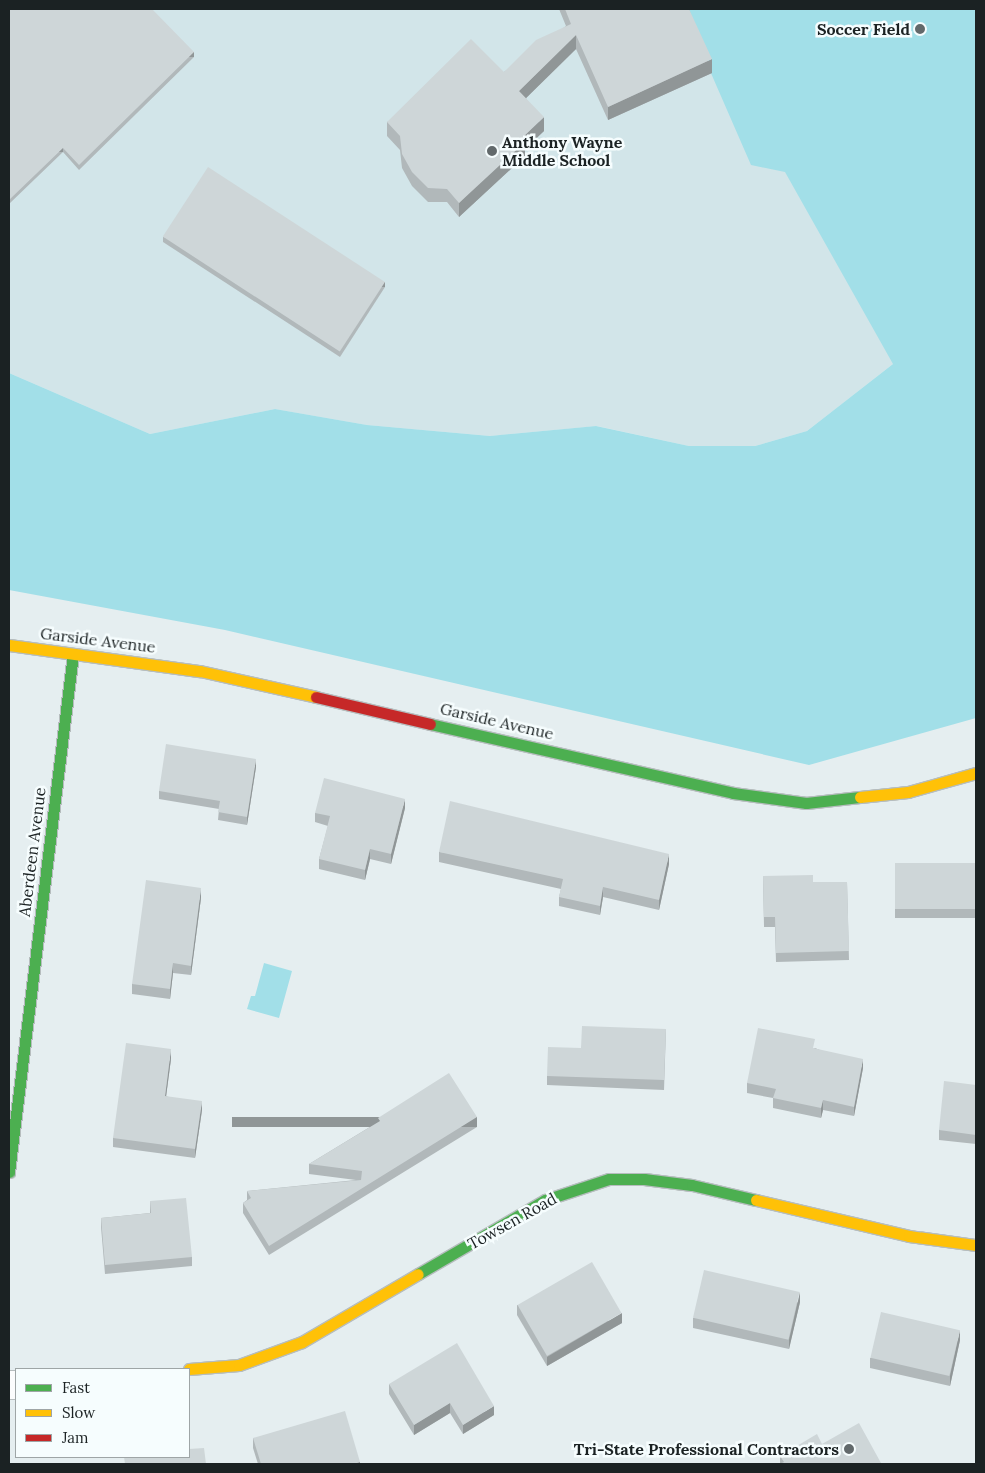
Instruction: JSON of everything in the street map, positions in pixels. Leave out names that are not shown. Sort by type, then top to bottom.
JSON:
[{"type":"street","name":"Garside Avenue","points":[[9,645],[200,671],[733,793],[806,803],[908,792],[976,773]]},
{"type":"street","name":"Aberdeen Avenue","points":[[9,1172],[15,1067],[73,654]]},
{"type":"street","name":"Towsen Road","points":[[190,1369],[239,1365],[302,1342],[545,1200],[609,1180],[644,1179],[692,1185],[909,1236],[976,1245]]},
{"type":"shaded area","name":"Anthony Wayne Middle School","points":[[9,9],[976,9],[893,364],[807,431],[755,446],[689,446],[597,426],[490,436],[367,425],[275,409],[150,434],[9,373]]},
{"type":"shaded area","points":[[683,9],[976,9],[976,718],[809,765],[225,630],[9,590],[9,373],[150,434],[275,409],[367,425],[490,436],[596,426],[689,446],[755,446],[807,431],[893,364],[785,172],[751,165]]},
{"type":"shaded area","points":[[264,963],[292,971],[279,1018],[247,1009],[251,996],[255,996]]},
{"type":"building","points":[[9,9],[152,9],[194,52],[79,165],[63,148],[9,200]]},
{"type":"building","name":"Anthony Wayne Middle School","points":[[565,9],[689,9],[712,59],[608,107],[576,35],[519,91],[544,117],[523,137],[525,142],[459,203],[447,189],[428,188],[412,172],[402,154],[400,136],[387,122],[471,39],[504,72],[536,40],[571,24]]},
{"type":"building","points":[[208,167],[385,282],[340,352],[163,237]]},
{"type":"building","points":[[166,744],[256,759],[247,817],[218,812],[220,801],[159,791]]},
{"type":"building","points":[[324,778],[405,799],[391,854],[370,849],[365,870],[319,859],[330,816],[315,813]]},
{"type":"building","points":[[450,801],[669,854],[659,900],[603,887],[600,906],[559,897],[563,879],[439,852]]},
{"type":"building","points":[[895,863],[976,863],[976,909],[895,909]]},
{"type":"building","points":[[813,875],[813,882],[847,882],[849,951],[776,953],[775,917],[764,917],[763,876]]},
{"type":"building","points":[[146,880],[201,888],[191,966],[173,963],[170,989],[132,984]]},
{"type":"building","points":[[582,1026],[666,1029],[664,1080],[547,1076],[548,1047],[581,1048]]},
{"type":"building","points":[[758,1028],[815,1039],[813,1048],[863,1059],[854,1107],[823,1100],[821,1108],[773,1098],[776,1089],[747,1083]]},
{"type":"building","points":[[126,1043],[171,1049],[165,1096],[202,1101],[195,1149],[113,1138]]},
{"type":"building","points":[[449,1073],[477,1117],[269,1246],[243,1203],[251,1198],[247,1191],[361,1180],[362,1171],[309,1164],[380,1121],[378,1118]]},
{"type":"building","points":[[944,1081],[976,1085],[976,1135],[939,1130]]},
{"type":"building","points":[[186,1198],[192,1257],[105,1265],[101,1218],[151,1213],[150,1201]]},
{"type":"building","points":[[592,1262],[622,1313],[547,1356],[518,1305]]},
{"type":"building","points":[[704,1270],[799,1292],[788,1340],[693,1318]]},
{"type":"building","points":[[881,1312],[960,1330],[949,1376],[870,1358]]},
{"type":"building","points":[[457,1343],[494,1406],[463,1425],[450,1403],[414,1425],[389,1384]]},
{"type":"building","points":[[345,1411],[360,1462],[351,1464],[261,1464],[253,1438]]},
{"type":"building","name":"Tri-State Professional Contractors","points":[[859,1423],[881,1463],[780,1464],[784,1462],[780,1456],[817,1434],[822,1444]]},
{"type":"building","points":[[204,1448],[206,1464],[125,1464],[124,1458],[190,1458],[190,1449]]},
{"type":"traffic: fast","points":[[9,1172],[73,654]]},
{"type":"traffic: fast","points":[[430,724],[733,793],[806,803],[860,797]]},
{"type":"traffic: fast","points":[[418,1274],[545,1200],[609,1179],[644,1179],[692,1185],[756,1200]]},
{"type":"traffic: slow","points":[[9,645],[200,671],[316,697]]},
{"type":"traffic: slow","points":[[860,797],[908,792],[976,773]]},
{"type":"traffic: slow","points":[[756,1200],[909,1236],[976,1245]]},
{"type":"traffic: slow","points":[[190,1369],[239,1365],[302,1342],[418,1274]]},
{"type":"traffic: jam","points":[[316,697],[430,724]]},
{"type":"place","name":"Soccer Field","points":[[920,29]]},
{"type":"place","name":"Anthony Wayne Middle School","points":[[492,151]]},
{"type":"place","name":"Tri-State Professional Contractors","points":[[849,1449]]}]
